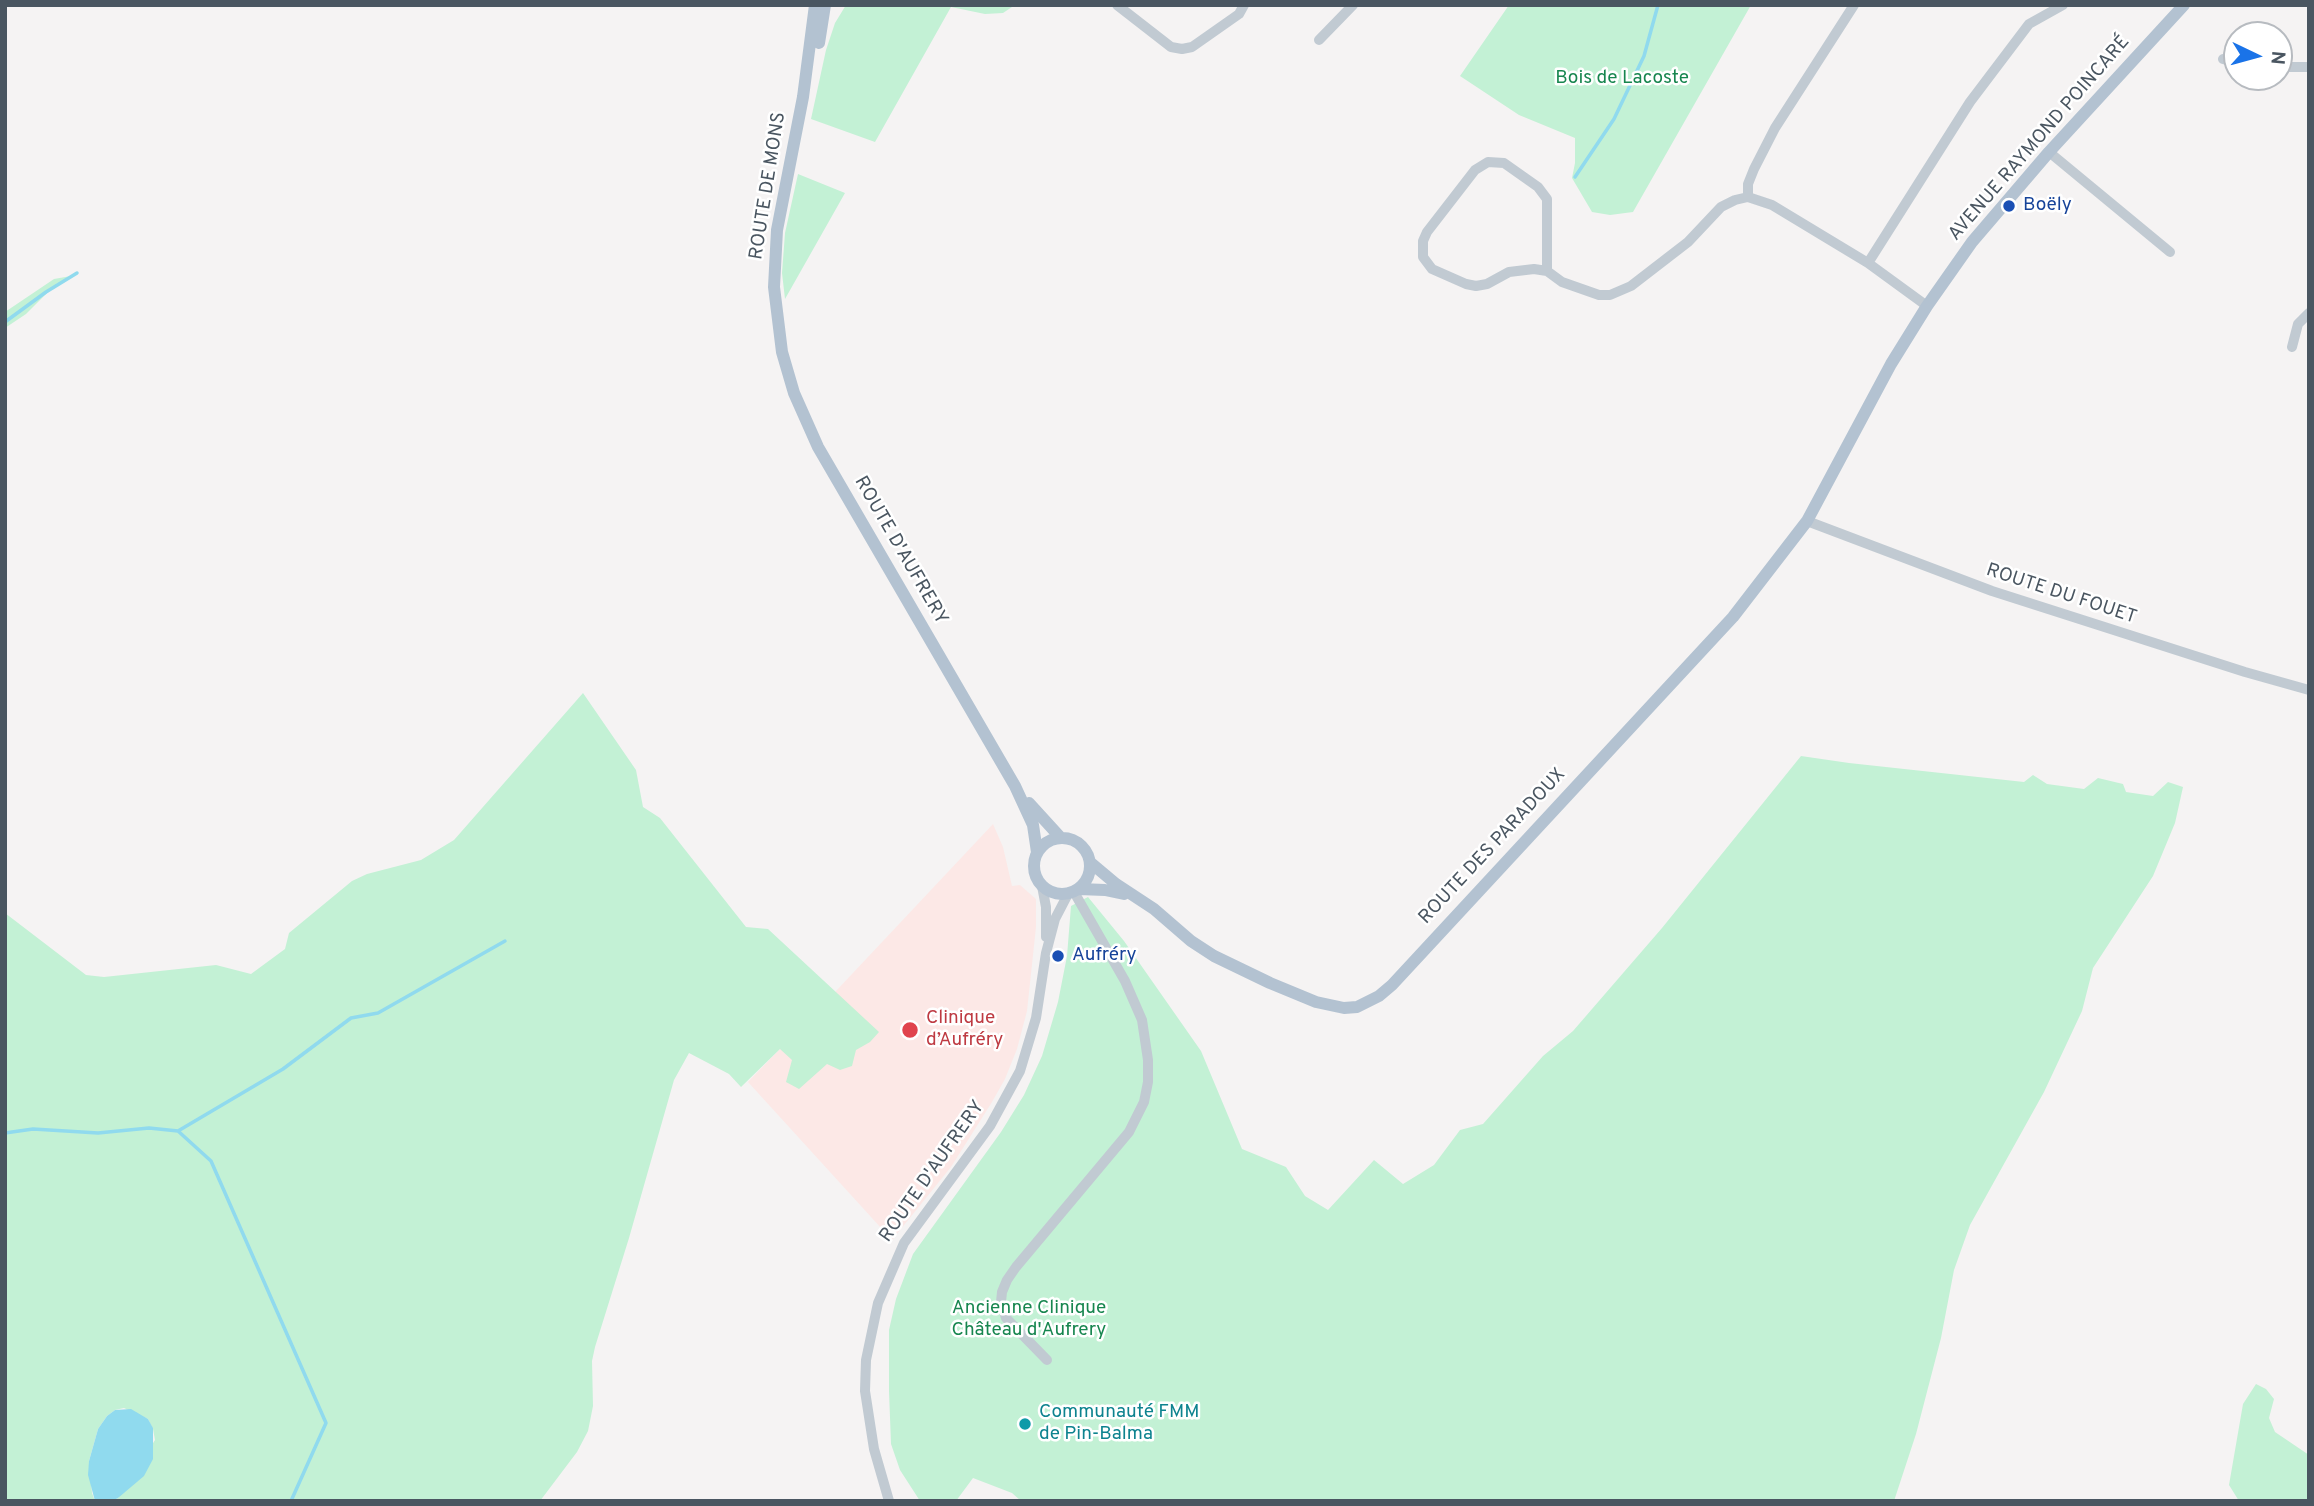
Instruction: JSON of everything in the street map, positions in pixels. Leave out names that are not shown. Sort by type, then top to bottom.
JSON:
[{"type":"main road","name":"ROUTE DE MONS","points":[[778,324],[774,287],[777,230],[803,97],[815,5]]},
{"type":"main road","name":"ROUTE DE MONS","points":[[803,97],[817,52],[825,5]]},
{"type":"main road","name":"AVENUE RAYMOND POINCARÉ","points":[[1807,521],[1891,364],[1972,242],[2049,152],[2183,5]]},
{"type":"main road","name":"ROUTE D'AUFRERY","points":[[778,324],[782,352],[794,393],[814,438],[1015,786],[1033,825],[1037,852]]},
{"type":"main road","name":"ROUTE DES PARADOUX","points":[[1144,902],[1191,941],[1214,956],[1270,983],[1331,1006],[1344,1008],[1368,1003],[1392,985],[1709,646],[1759,586],[1807,521]]},
{"type":"main road","name":"ROUTE D'AUFRERY","points":[[1015,786],[1060,837]]},
{"type":"main road","points":[[1074,892],[1090,873],[1091,863],[1077,842],[1060,837],[1043,845],[1037,852],[1034,870],[1042,886],[1058,894],[1105,890],[1144,902]]},
{"type":"main road","points":[[1091,863],[1144,902]]},
{"type":"street","points":[[1117,5],[1171,47],[1182,49],[1192,47],[1239,14],[1244,5]]},
{"type":"street","points":[[1319,40],[1353,5]]},
{"type":"street","points":[[1748,197],[1751,177],[1775,128],[1854,5]]},
{"type":"street","points":[[1868,262],[1970,102],[2029,24],[2063,5]]},
{"type":"street","points":[[2049,152],[2170,253]]},
{"type":"street","points":[[1548,271],[1547,199],[1538,187],[1504,163],[1488,162],[1475,170],[1423,241],[1423,257],[1432,269],[1466,284],[1487,284],[1509,272],[1534,269],[1548,271],[1562,282],[1586,292],[1610,295],[1620,292],[1688,242],[1721,207],[1748,197],[1772,205],[1868,262],[1927,306]]},
{"type":"street","points":[[2292,347],[2298,324],[2309,313]]},
{"type":"street","name":"ROUTE DU FOUET","points":[[1807,521],[1992,591],[2245,673],[2309,690]]},
{"type":"street","name":"ROUTE D'AUFRERY","points":[[1042,886],[1046,907],[1046,954]]},
{"type":"street","points":[[1047,1360],[1006,1318],[1001,1302],[1002,1292],[1016,1268],[1129,1132],[1144,1102],[1149,1082],[1142,1020],[1125,981],[1074,892]]},
{"type":"street","name":"ROUTE D'AUFRERY","points":[[890,1499],[874,1448],[865,1391],[866,1360],[878,1303],[904,1243],[990,1126],[1007,1097],[1028,1047],[1036,1018],[1046,954],[1058,910],[1074,892]]},
{"type":"shaded area","name":"Clinique d’Aufréry","points":[[993,824],[1003,847],[1012,886],[1020,885],[1036,899],[1036,927],[1027,1011],[1017,1049],[992,1102],[951,1167],[892,1240],[748,1082]]},
{"type":"green space","points":[[846,5],[1015,5],[1003,13],[985,14],[951,7],[875,142],[811,119],[826,50],[835,23]]},
{"type":"green space","name":"Bois de Lacoste","points":[[1509,5],[1751,5],[1633,212],[1610,215],[1592,212],[1572,178],[1575,138],[1519,115],[1460,76]]},
{"type":"green space","points":[[798,174],[845,193],[785,299],[782,273],[785,233]]},
{"type":"green space","points":[[71,276],[51,289],[26,314],[5,328],[5,312],[54,279]]},
{"type":"green space","points":[[583,693],[636,770],[643,807],[660,818],[746,927],[768,929],[879,1032],[870,1042],[856,1050],[852,1066],[840,1070],[827,1064],[799,1089],[786,1082],[792,1060],[780,1049],[741,1087],[729,1074],[689,1053],[674,1080],[595,1347],[592,1361],[593,1406],[588,1431],[577,1452],[540,1501],[112,1501],[118,1498],[155,1440],[148,1419],[124,1408],[107,1416],[98,1429],[89,1461],[95,1501],[5,1501],[5,913],[86,975],[104,977],[216,965],[251,974],[285,949],[289,933],[352,881],[367,874],[421,860],[454,840]]},
{"type":"green space","name":"Ancienne Clinique Château d'Aufrery","points":[[1801,756],[2024,782],[2033,775],[2047,784],[2084,789],[2098,778],[2123,784],[2126,792],[2153,796],[2168,782],[2183,787],[2175,823],[2153,876],[2093,968],[2082,1011],[2044,1092],[1970,1225],[1954,1270],[1941,1338],[1916,1434],[1894,1501],[1021,1501],[1012,1493],[973,1478],[956,1501],[920,1501],[900,1470],[891,1444],[889,1330],[896,1299],[913,1254],[1001,1132],[1024,1095],[1042,1056],[1058,1002],[1067,956],[1071,906],[1088,897],[1124,941],[1201,1051],[1242,1149],[1286,1167],[1305,1196],[1328,1210],[1374,1160],[1403,1184],[1434,1165],[1460,1130],[1483,1124],[1543,1056],[1573,1031],[1662,928]]},
{"type":"green space","points":[[2256,1384],[2266,1389],[2274,1399],[2269,1418],[2275,1432],[2309,1455],[2309,1501],[2239,1501],[2229,1485],[2243,1404]]},
{"type":"water","points":[[131,1409],[148,1419],[153,1428],[153,1459],[144,1476],[118,1498],[112,1501],[95,1501],[88,1475],[98,1429],[115,1410]]},
{"type":"waterway","points":[[1575,177],[1614,119],[1644,56],[1658,5]]},
{"type":"waterway","points":[[5,322],[77,273]]},
{"type":"waterway","points":[[5,1133],[33,1129],[98,1133],[149,1128],[178,1131],[283,1069],[351,1018],[378,1013],[505,941]]},
{"type":"waterway","points":[[178,1131],[211,1161],[326,1423],[291,1501]]},
{"type":"place","name":"Boëly","points":[[2009,206]]},
{"type":"place","name":"Aufréry","points":[[1058,956]]},
{"type":"place","name":"Clinique d’Aufréry","points":[[910,1030]]},
{"type":"place","name":"Communauté FMM de Pin-Balma","points":[[1025,1424]]}]
